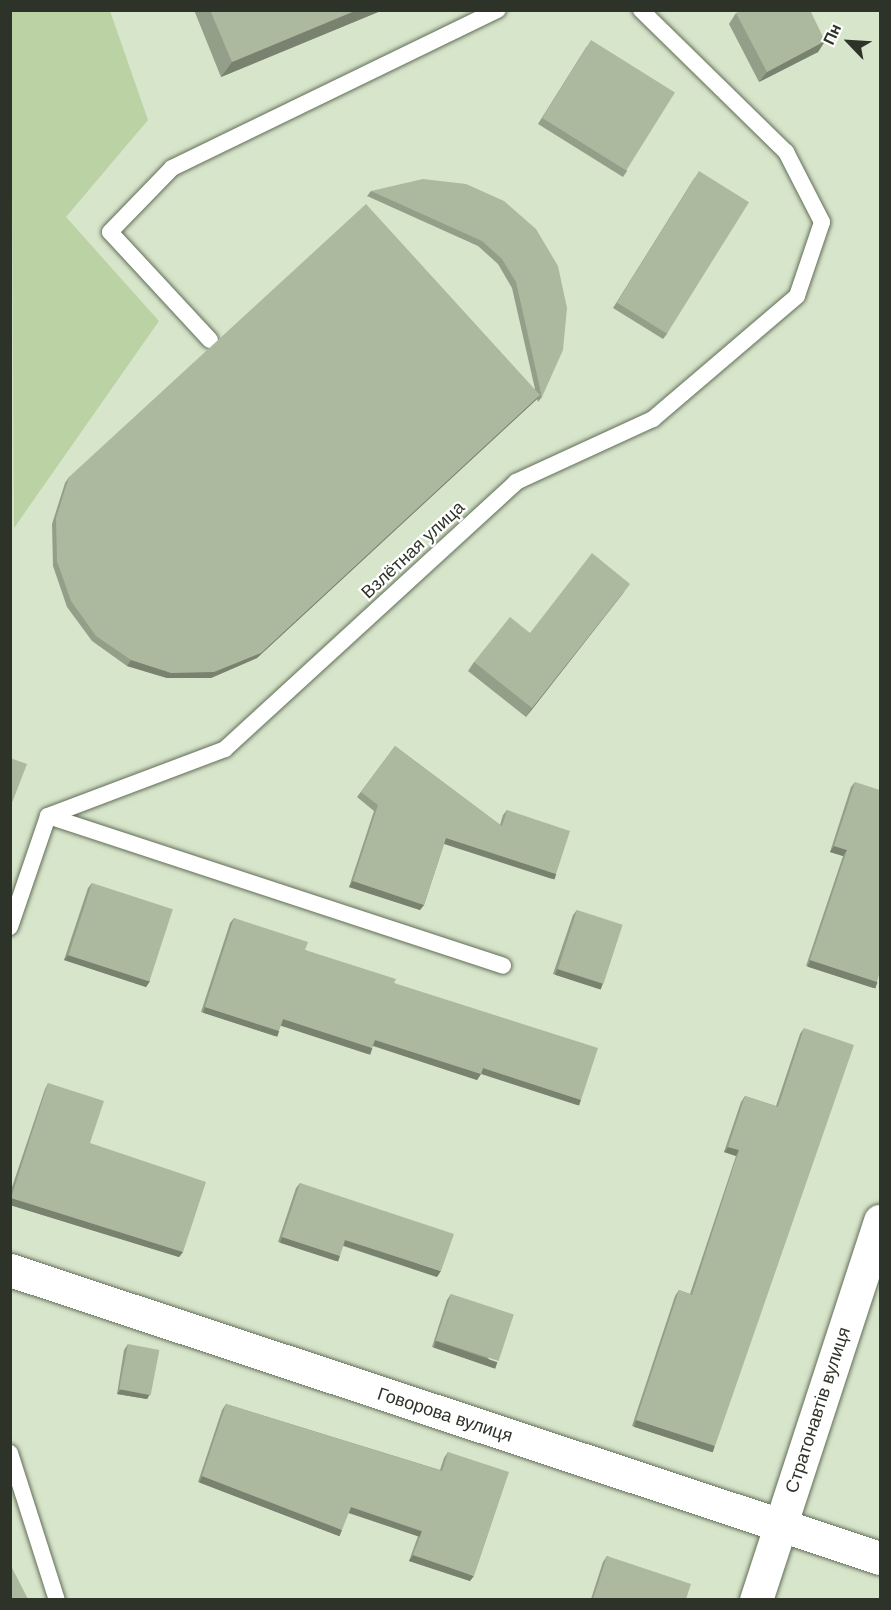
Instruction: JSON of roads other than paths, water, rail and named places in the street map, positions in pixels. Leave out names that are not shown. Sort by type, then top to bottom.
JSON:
[{"type":"street","name":"Стратонавтів вулиця","points":[[756,1599],[880,1221]]},
{"type":"street","name":"Говорова вулиця","points":[[10,1270],[880,1558]]},
{"type":"lane","points":[[210,340],[110,232],[172,168],[498,10]]},
{"type":"lane","name":"Взлётная улица","points":[[48,816],[225,749],[516,482],[653,419],[796,296],[822,222],[786,152],[642,10]]},
{"type":"lane","points":[[10,927],[48,816],[503,966]]},
{"type":"lane","points":[[10,1453],[57,1599]]}]
